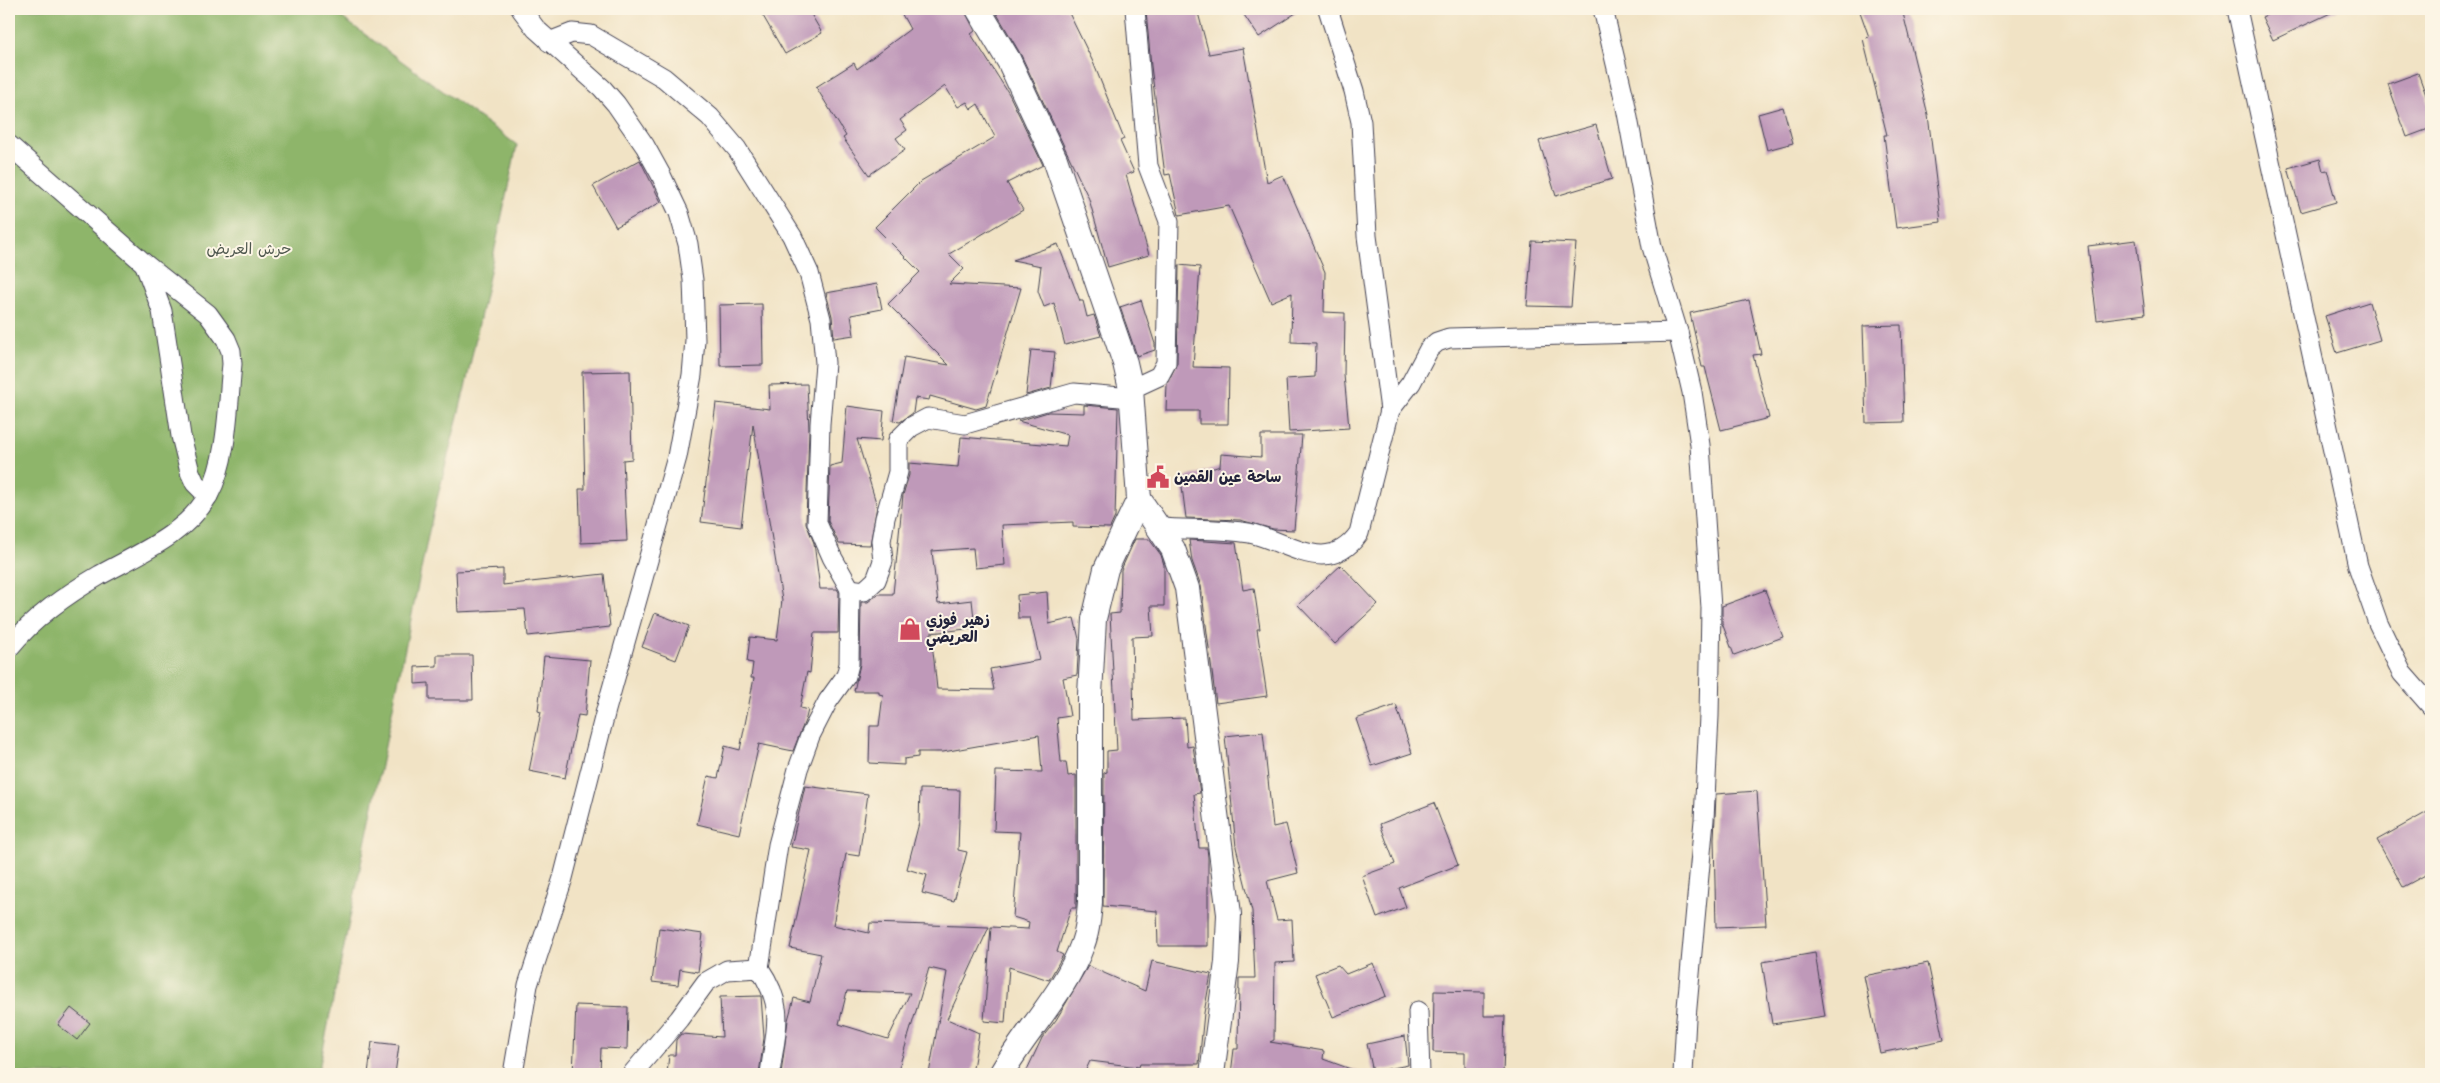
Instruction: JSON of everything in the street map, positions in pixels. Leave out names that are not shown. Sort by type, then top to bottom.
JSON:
[{"type":"street","points":[[513,1074],[528,985],[563,878],[606,710],[677,457],[692,375],[695,340],[693,280],[688,244],[679,212],[661,175],[629,120],[611,98],[588,75],[549,42],[536,29],[521,9]]},
{"type":"street","points":[[978,9],[1008,61],[1055,159],[1119,344],[1132,394],[1140,499],[1106,569],[1094,619],[1090,696],[1090,902],[1083,944],[1062,983],[1001,1074]]},
{"type":"street","points":[[850,589],[864,591],[876,580],[883,561],[881,541],[885,518],[898,472],[898,440],[912,427],[928,418],[966,424],[1074,394],[1132,394],[1159,376],[1166,363],[1169,220],[1148,166],[1135,9]]},
{"type":"street","points":[[1161,528],[1248,533],[1308,554],[1320,556],[1341,550],[1352,543],[1364,519],[1390,410],[1368,245],[1361,122],[1354,91],[1328,9]]},
{"type":"street","points":[[1603,9],[1625,102],[1652,247],[1678,332],[1692,392],[1700,445],[1711,616],[1708,750],[1686,1018],[1684,1074]]},
{"type":"street","points":[[2237,9],[2358,566],[2378,623],[2402,674],[2431,706]]},
{"type":"street","points":[[549,42],[572,33],[591,35],[664,78],[710,117],[737,149],[792,236],[809,273],[821,319],[825,363],[820,424],[817,523],[832,557],[850,589],[849,664],[846,676],[828,701],[810,736],[798,769],[778,845],[759,968],[768,982],[776,1004],[777,1036],[770,1074]]},
{"type":"street","points":[[9,145],[145,264],[208,314],[226,339],[231,351],[232,364],[224,441],[220,463],[208,496],[190,518],[165,538],[99,576],[49,608],[26,627],[9,648]]},
{"type":"street","points":[[145,264],[162,311],[181,436],[190,472],[195,483],[208,496]]},
{"type":"street","points":[[1390,410],[1408,388],[1425,354],[1433,345],[1443,339],[1678,332]]},
{"type":"street","points":[[1140,499],[1173,548],[1187,588],[1229,914],[1227,962],[1212,1074]]},
{"type":"street","points":[[632,1074],[679,1019],[706,982],[727,970],[759,968]]},
{"type":"street","points":[[1418,1011],[1420,1074]]},
{"type":"green space","name":"حرش العريض","points":[[9,9],[330,9],[517,145],[466,384],[429,531],[318,1074],[9,1074]]},
{"type":"building","points":[[759,9],[808,9],[822,33],[785,54]]},
{"type":"building","points":[[899,9],[964,9],[975,31],[971,34],[1009,94],[1043,165],[1007,183],[1023,210],[949,254],[964,269],[949,284],[1021,288],[986,406],[976,409],[930,396],[929,400],[915,398],[913,413],[900,422],[893,421],[904,357],[949,365],[888,304],[920,272],[875,227],[921,181],[995,137],[978,104],[971,109],[967,102],[958,107],[945,86],[900,120],[907,130],[896,138],[905,150],[869,175],[843,138],[846,136],[816,87],[854,63],[857,69],[910,29]]},
{"type":"building","points":[[994,9],[1067,9],[1093,62],[1124,139],[1120,141],[1134,172],[1126,175],[1149,255],[1108,267],[1089,199],[1021,55]]},
{"type":"building","points":[[1197,9],[1209,54],[1243,48],[1267,182],[1283,175],[1325,272],[1324,312],[1345,313],[1344,375],[1349,428],[1289,432],[1286,379],[1315,377],[1316,343],[1291,342],[1292,293],[1271,302],[1229,206],[1179,215],[1170,174],[1165,175],[1146,11]]},
{"type":"building","points":[[1240,9],[1302,9],[1259,37]]},
{"type":"building","points":[[1859,9],[1902,9],[1928,115],[1941,222],[1896,228],[1884,135],[1887,135],[1863,39],[1869,37]]},
{"type":"building","points":[[2280,9],[2339,9],[2273,40],[2262,17]]},
{"type":"building","points":[[2418,73],[2431,109],[2431,128],[2407,137],[2388,84]]},
{"type":"building","points":[[1783,107],[1793,143],[1767,150],[1758,114]]},
{"type":"building","points":[[1596,125],[1612,179],[1556,196],[1539,141]]},
{"type":"building","points":[[2320,159],[2323,171],[2327,170],[2336,202],[2301,212],[2288,168]]},
{"type":"building","points":[[640,160],[661,202],[616,227],[593,186]]},
{"type":"building","points":[[2136,240],[2145,314],[2097,320],[2088,246]]},
{"type":"building","points":[[1532,241],[1576,243],[1571,307],[1527,306]]},
{"type":"building","points":[[1058,244],[1080,301],[1083,301],[1087,317],[1094,315],[1101,336],[1065,345],[1054,303],[1044,307],[1038,291],[1041,266],[1013,260]]},
{"type":"building","points":[[1179,265],[1200,267],[1193,367],[1229,368],[1228,424],[1199,424],[1199,411],[1166,411],[1167,384],[1177,363]]},
{"type":"building","points":[[877,284],[882,309],[851,315],[854,335],[834,338],[832,316],[826,293]]},
{"type":"building","points":[[1141,300],[1155,344],[1155,350],[1137,356],[1120,307]]},
{"type":"building","points":[[1749,300],[1761,354],[1753,355],[1769,418],[1721,430],[1705,367],[1702,367],[1690,313]]},
{"type":"building","points":[[2369,302],[2380,340],[2337,353],[2325,316]]},
{"type":"building","points":[[762,304],[763,365],[720,366],[719,305]]},
{"type":"building","points":[[1901,325],[1904,422],[1866,423],[1863,326]]},
{"type":"building","points":[[1031,350],[1055,352],[1051,388],[1026,395]]},
{"type":"building","points":[[630,371],[632,459],[623,460],[627,541],[581,543],[579,489],[585,489],[582,372]]},
{"type":"building","points":[[807,384],[809,430],[806,523],[814,543],[820,589],[837,589],[839,592],[838,633],[814,633],[810,673],[807,672],[800,708],[808,710],[793,751],[759,744],[739,834],[697,824],[708,776],[718,778],[725,746],[740,750],[754,678],[751,678],[753,663],[747,662],[750,637],[777,640],[782,600],[753,424],[741,527],[701,522],[716,403],[770,409],[769,385]]},
{"type":"building","points":[[1084,405],[1118,408],[1115,517],[1110,528],[1073,527],[1073,522],[1002,525],[1005,565],[975,568],[973,548],[932,551],[938,604],[972,600],[975,628],[931,633],[937,689],[994,690],[990,669],[1040,660],[1030,618],[1018,618],[1017,595],[1047,592],[1049,624],[1074,618],[1079,639],[1077,675],[1063,678],[1070,716],[1057,718],[1061,762],[1066,762],[1068,776],[1076,775],[1076,908],[1071,908],[1057,952],[1063,955],[1049,980],[1009,967],[1005,1023],[984,1021],[991,927],[1028,929],[1029,922],[1013,917],[1020,832],[994,831],[996,771],[1042,772],[1039,735],[943,752],[918,752],[918,757],[904,759],[904,765],[869,763],[870,726],[879,726],[883,695],[879,694],[879,691],[854,691],[860,664],[861,602],[868,602],[878,594],[893,594],[903,495],[909,475],[909,463],[958,467],[961,437],[1066,446],[1068,435],[1018,421],[1048,412],[1084,413]]},
{"type":"building","points":[[847,406],[884,411],[881,441],[857,439],[877,506],[870,545],[839,544],[828,521],[830,466],[842,463]]},
{"type":"building","points":[[1261,435],[1302,435],[1294,530],[1273,529],[1240,520],[1186,518],[1181,479],[1220,466],[1221,454],[1261,457]]},
{"type":"building","points":[[1135,539],[1149,539],[1161,555],[1164,565],[1164,606],[1151,606],[1153,636],[1132,637],[1134,720],[1185,718],[1187,747],[1193,746],[1200,793],[1194,794],[1199,848],[1207,848],[1208,857],[1208,946],[1158,946],[1157,911],[1103,906],[1104,773],[1107,772],[1107,751],[1117,750],[1110,614],[1120,613],[1121,570]]},
{"type":"building","points":[[1189,540],[1236,543],[1243,590],[1254,588],[1260,629],[1257,629],[1267,696],[1216,703],[1201,586],[1192,561]]},
{"type":"building","points":[[1341,565],[1378,604],[1335,644],[1298,605]]},
{"type":"building","points":[[503,569],[503,585],[604,574],[610,627],[528,636],[525,609],[458,612],[456,571]]},
{"type":"building","points":[[1765,590],[1783,637],[1734,655],[1722,623],[1722,606]]},
{"type":"building","points":[[655,613],[689,626],[676,660],[642,647]]},
{"type":"building","points":[[437,655],[472,655],[473,700],[429,700],[429,683],[415,684],[415,667],[437,666]]},
{"type":"building","points":[[544,656],[590,660],[585,716],[578,715],[565,778],[529,771],[541,712],[538,711]]},
{"type":"building","points":[[1396,705],[1412,753],[1372,766],[1356,719]]},
{"type":"building","points":[[1263,732],[1273,827],[1286,824],[1298,873],[1267,881],[1277,920],[1292,919],[1294,962],[1275,963],[1274,1040],[1270,1042],[1324,1051],[1323,1059],[1359,1072],[1359,1074],[1231,1074],[1234,1049],[1238,1049],[1239,978],[1255,978],[1252,911],[1236,847],[1225,736]]},
{"type":"building","points":[[805,786],[868,794],[859,856],[846,854],[833,925],[869,933],[870,923],[989,927],[947,1019],[979,1033],[972,1074],[929,1074],[947,972],[929,968],[897,1074],[781,1074],[788,1020],[794,998],[810,1002],[821,954],[790,948],[811,850],[791,847]],"holes":[[[847,991],[910,993],[888,1039],[839,1024]]]},
{"type":"building","points":[[920,789],[960,790],[958,850],[967,852],[954,901],[922,893],[927,875],[907,869],[919,823]]},
{"type":"building","points":[[1757,791],[1766,925],[1716,927],[1714,839],[1716,794]]},
{"type":"building","points":[[1434,803],[1458,865],[1399,888],[1406,907],[1377,918],[1362,876],[1395,864],[1380,824]]},
{"type":"building","points":[[2431,810],[2431,872],[2403,887],[2377,840]]},
{"type":"building","points":[[659,928],[703,934],[698,972],[680,969],[678,985],[652,982]]},
{"type":"building","points":[[1815,953],[1825,1016],[1772,1024],[1762,962]]},
{"type":"building","points":[[1152,961],[1211,974],[1204,1013],[1199,1064],[1140,1064],[1139,1067],[1090,1061],[1084,1074],[1025,1074],[1042,1038],[1056,1020],[1088,966],[1145,991]]},
{"type":"building","points":[[1373,963],[1386,996],[1333,1017],[1315,974],[1338,965],[1346,974]]},
{"type":"building","points":[[1928,963],[1944,1040],[1880,1053],[1864,976]]},
{"type":"building","points":[[1434,991],[1484,992],[1484,1016],[1505,1016],[1503,1074],[1465,1074],[1465,1053],[1433,1052]]},
{"type":"building","points":[[761,996],[764,1038],[759,1074],[667,1074],[669,1055],[675,1055],[676,1040],[681,1034],[722,1037],[720,997]]},
{"type":"building","points":[[576,1005],[628,1007],[627,1049],[601,1048],[600,1074],[573,1074]]},
{"type":"building","points":[[71,1008],[90,1023],[77,1040],[58,1025]]},
{"type":"building","points":[[1405,1036],[1408,1065],[1373,1072],[1367,1044]]},
{"type":"building","points":[[372,1042],[399,1045],[395,1074],[368,1074]]},
{"type":"place","name":"ساحة عين القمين","points":[[1158,477]]},
{"type":"place","name":"زهير فوزي العريضي","points":[[910,629]]}]
